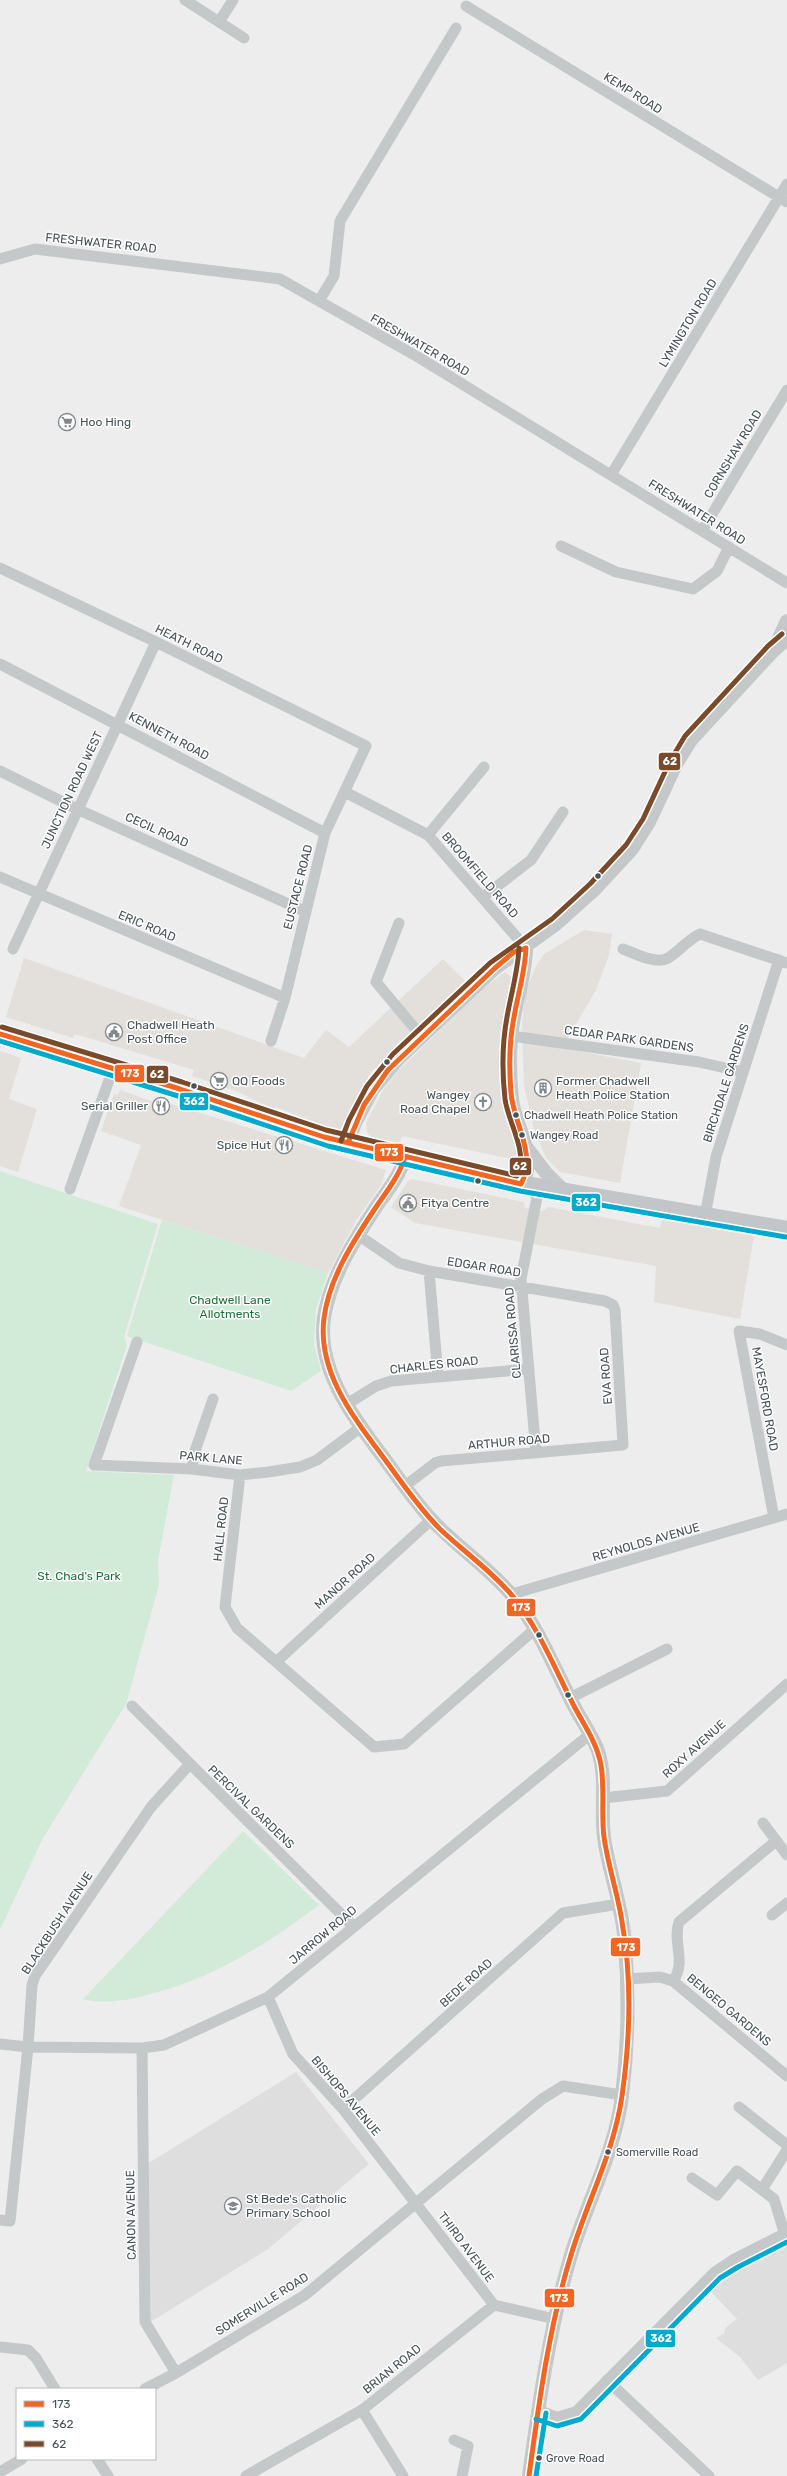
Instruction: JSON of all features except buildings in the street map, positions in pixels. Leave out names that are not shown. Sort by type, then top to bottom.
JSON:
[{"type":"main road","points":[[0,1034],[304,1131],[404,1157],[521,1184],[787,1230]]},
{"type":"street","points":[[185,0],[244,38]]},
{"type":"street","points":[[219,22],[233,0]]},
{"type":"street","name":"KEMP ROAD","points":[[466,6],[783,200]]},
{"type":"street","points":[[319,301],[334,276],[340,221],[456,28]]},
{"type":"street","name":"LYMINGTON ROAD","points":[[611,475],[783,200],[787,184]]},
{"type":"street","name":"FRESHWATER ROAD","points":[[0,259],[35,249],[156,262],[280,279],[418,357],[787,583]]},
{"type":"street","name":"CORNSHAW ROAD","points":[[702,531],[787,390]]},
{"type":"street","points":[[561,546],[616,572],[693,589],[717,571],[729,547]]},
{"type":"street","name":"HEATH ROAD","points":[[0,568],[156,642],[366,746]]},
{"type":"street","points":[[773,651],[787,621]]},
{"type":"street","points":[[348,1143],[355,1123],[377,1083],[422,1037],[514,952],[526,948],[556,924],[595,889],[632,849],[644,832],[670,776],[691,740],[773,651],[787,639]]},
{"type":"street","name":"JUNCTION ROAD WEST","points":[[13,949],[156,642]]},
{"type":"street","name":"KENNETH ROAD","points":[[0,664],[118,724],[325,833]]},
{"type":"street","name":"EUSTACE ROAD","points":[[271,1041],[285,998],[304,911],[325,833],[366,746]]},
{"type":"street","points":[[428,835],[484,767]]},
{"type":"street","name":"CECIL ROAD","points":[[0,771],[77,809],[304,911]]},
{"type":"street","name":"BROOMFIELD ROAD","points":[[345,792],[428,835],[526,948]]},
{"type":"street","points":[[483,897],[530,860],[563,812]]},
{"type":"street","name":"ERIC ROAD","points":[[0,877],[285,998]]},
{"type":"street","points":[[399,923],[376,982],[422,1037]]},
{"type":"street","points":[[623,949],[656,960],[664,960],[689,939],[700,934],[783,961]]},
{"type":"street","points":[[521,1184],[527,1172],[526,1148],[512,1100],[511,1036],[526,961],[526,948]]},
{"type":"street","points":[[504,961],[510,964],[523,978]]},
{"type":"street","name":"BIRCHDALE GARDENS","points":[[705,1216],[716,1157],[743,1072],[783,961]]},
{"type":"street","name":"CEDAR PARK GARDENS","points":[[511,1036],[699,1062],[743,1072]]},
{"type":"street","points":[[70,1189],[113,1069]]},
{"type":"street","points":[[526,1148],[546,1173],[564,1192]]},
{"type":"street","points":[[404,1157],[400,1171],[358,1235],[338,1272],[327,1303],[323,1322],[326,1356],[334,1382],[361,1427],[431,1520],[512,1594],[535,1629],[597,1748],[603,1798],[602,1824],[605,1845],[619,1904],[625,1942],[626,1980],[622,2095],[613,2140],[571,2254],[555,2319],[538,2412],[529,2476]]},
{"type":"street","name":"CLARISSA ROAD","points":[[536,1453],[521,1279],[534,1206],[539,1187]]},
{"type":"street","name":"EDGAR ROAD","points":[[358,1235],[399,1263],[428,1271],[605,1301],[613,1305]]},
{"type":"street","points":[[428,1271],[438,1376]]},
{"type":"street","name":"EVA ROAD","points":[[613,1305],[615,1310],[623,1445]]},
{"type":"street","name":"MAYESFORD ROAD","points":[[774,1518],[739,1331],[760,1334],[787,1345]]},
{"type":"street","name":"PARK LANE","points":[[137,1342],[94,1465],[192,1469],[240,1475],[300,1467],[317,1460],[361,1427]]},
{"type":"street","name":"CHARLES ROAD","points":[[347,1404],[376,1386],[391,1381],[529,1369]]},
{"type":"street","points":[[192,1469],[194,1454],[213,1400]]},
{"type":"street","name":"ARTHUR ROAD","points":[[405,1486],[435,1463],[441,1461],[623,1445]]},
{"type":"street","name":"HALL ROAD","points":[[240,1475],[226,1607],[236,1628],[374,1747],[404,1744],[535,1629]]},
{"type":"street","name":"REYNOLDS AVENUE","points":[[512,1594],[787,1514]]},
{"type":"street","name":"MANOR ROAD","points":[[276,1662],[431,1520]]},
{"type":"street","points":[[570,1698],[668,1648]]},
{"type":"street","name":"ROXY AVENUE","points":[[603,1798],[667,1791],[786,1686]]},
{"type":"street","name":"PERCIVAL GARDENS","points":[[132,1706],[189,1765],[353,1926]]},
{"type":"street","name":"JARROW ROAD","points":[[0,2044],[28,2047],[142,2048],[164,2045],[268,1997],[353,1926],[589,1735]]},
{"type":"street","name":"BLACKBUSH AVENUE","points":[[5,2220],[28,2047],[32,1985],[35,1976],[151,1807],[189,1765]]},
{"type":"street","points":[[763,1823],[787,1855]]},
{"type":"street","points":[[626,1980],[660,1977],[673,1981],[680,1965],[676,1933],[679,1922],[776,1841]]},
{"type":"street","points":[[772,1915],[787,1902]]},
{"type":"street","name":"BEDE ROAD","points":[[343,2109],[563,1913],[619,1904]]},
{"type":"street","name":"BENGEO GARDENS","points":[[673,1981],[787,2076]]},
{"type":"street","name":"BISHOPS AVENUE","points":[[268,1997],[293,2054],[343,2109],[417,2204]]},
{"type":"street","name":"CANON AVENUE","points":[[142,2048],[145,2322],[176,2373]]},
{"type":"street","name":"SOMERVILLE ROAD","points":[[148,2388],[176,2373],[305,2295],[417,2204],[542,2099],[563,2086],[622,2095]]},
{"type":"street","points":[[739,2107],[787,2145]]},
{"type":"street","points":[[763,2188],[787,2150]]},
{"type":"street","points":[[538,2412],[557,2419],[577,2413],[607,2380],[716,2273],[734,2261],[786,2235],[774,2199],[763,2188],[738,2171],[717,2195],[692,2178]]},
{"type":"street","name":"THIRD AVENUE","points":[[417,2204],[494,2305]]},
{"type":"street","points":[[494,2305],[555,2319]]},
{"type":"street","name":"BRIAN ROAD","points":[[246,2476],[362,2410],[494,2305]]},
{"type":"street","points":[[0,2347],[28,2350],[36,2358],[54,2388]]},
{"type":"street","points":[[607,2380],[709,2476]]},
{"type":"street","points":[[362,2410],[403,2476]]},
{"type":"street","points":[[454,2440],[468,2446],[462,2476]]},
{"type":"street","points":[[0,2472],[20,2460]]},
{"type":"street","points":[[99,2460],[108,2476]]},
{"type":"shaded area","points":[[584,930],[612,934],[609,955],[596,990],[562,1048],[641,1063],[620,1183],[560,1172],[546,1158],[533,1126],[524,1085],[522,1025],[525,993],[535,968],[544,954]]},
{"type":"shaded area","points":[[24,958],[304,1058],[326,1030],[349,1047],[443,959],[466,982],[371,1072],[341,1130],[337,1131],[276,1107],[273,1109],[236,1091],[192,1076],[194,1070],[75,1034],[73,1038],[6,1017]]},
{"type":"shaded area","points":[[505,972],[512,978],[501,1035],[503,1103],[521,1161],[402,1136],[399,1144],[371,1138],[367,1132],[366,1123],[385,1087],[398,1071],[483,988]]},
{"type":"shaded area","points":[[0,1051],[21,1058],[9,1099],[37,1109],[18,1172],[0,1166]]},
{"type":"shaded area","points":[[120,1090],[153,1102],[157,1103],[158,1100],[386,1170],[381,1185],[357,1219],[328,1273],[119,1206],[141,1145],[101,1131],[114,1094],[118,1095]]},
{"type":"shaded area","points":[[412,1179],[524,1202],[525,1208],[542,1211],[548,1207],[660,1228],[662,1220],[754,1236],[740,1319],[654,1302],[656,1266],[415,1223],[391,1207],[408,1181]]},
{"type":"shaded area","name":"St Bede's Catholic Primary School","points":[[296,2072],[369,2164],[268,2249],[149,2323],[147,2164]]},
{"type":"shaded area","points":[[787,2246],[787,2363],[758,2380],[740,2357],[716,2338],[724,2334],[726,2327],[737,2319],[710,2291],[739,2270]]},
{"type":"green space","name":"St. Chad's Park","points":[[0,1171],[158,1224],[124,1337],[127,1345],[86,1471],[174,1475],[158,1561],[159,1585],[126,1704],[42,1840],[0,1930]]},
{"type":"green space","name":"Chadwell Lane Allotments","points":[[162,1220],[328,1273],[316,1309],[314,1344],[321,1371],[291,1391],[127,1336]]},
{"type":"green space","points":[[243,1831],[319,1905],[260,1946],[197,1979],[126,2000],[100,2002],[83,1999]]},
{"type":"transit line","name":"62","points":[[341,1141],[349,1120],[367,1086],[393,1054],[490,963],[552,919],[590,884],[626,845],[643,819],[670,761],[685,736],[768,646],[782,634]]},
{"type":"transit line","name":"62","points":[[2,1027],[182,1082],[326,1130],[517,1176],[521,1157],[505,1099],[503,1058],[505,1027],[516,974],[519,948]]},
{"type":"transit line","name":"173","points":[[348,1143],[364,1105],[388,1070],[495,968],[514,952],[526,948]]},
{"type":"transit line","name":"173","points":[[521,1184],[527,1161],[526,1150],[511,1093],[510,1055],[512,1026],[523,974],[526,948]]},
{"type":"transit line","name":"173","points":[[0,1034],[180,1089],[324,1137],[521,1184]]},
{"type":"transit line","name":"362","points":[[0,1041],[178,1096],[328,1146],[520,1191],[786,1237]]},
{"type":"transit line","name":"173","points":[[405,1157],[392,1183],[351,1246],[331,1288],[324,1318],[323,1338],[326,1358],[332,1376],[351,1412],[418,1504],[440,1529],[502,1584],[520,1606],[537,1633],[590,1734],[601,1765],[603,1783],[604,1837],[620,1911],[625,1943],[629,1987],[629,2009],[627,2053],[622,2096],[607,2157],[577,2235],[563,2282],[546,2365],[529,2476]]},
{"type":"transit line","name":"362","points":[[536,2419],[557,2426],[581,2419],[720,2278],[787,2242]]},
{"type":"transit line","name":"362","points":[[536,2476],[546,2413]]},
{"type":"place","name":"Hoo Hing","points":[[67,422]]},
{"type":"place","name":"Chadwell Heath Post Office","points":[[114,1032]]},
{"type":"place","name":"QQ Foods","points":[[219,1081]]},
{"type":"place","name":"Former Chadwell Heath Police Station","points":[[543,1088]]},
{"type":"place","name":"Wangey Road Chapel","points":[[483,1102]]},
{"type":"place","name":"Serial Griller","points":[[161,1106]]},
{"type":"place","name":"Chadwell Heath Police Station","points":[[516,1115]]},
{"type":"place","name":"Wangey Road","points":[[522,1135]]},
{"type":"place","name":"Spice Hut","points":[[284,1145]]},
{"type":"place","name":"Fitya Centre","points":[[408,1203]]},
{"type":"place","name":"Somerville Road","points":[[608,2152]]},
{"type":"place","name":"St Bede's Catholic Primary School","points":[[233,2206]]},
{"type":"place","name":"Grove Road","points":[[539,2458]]}]
